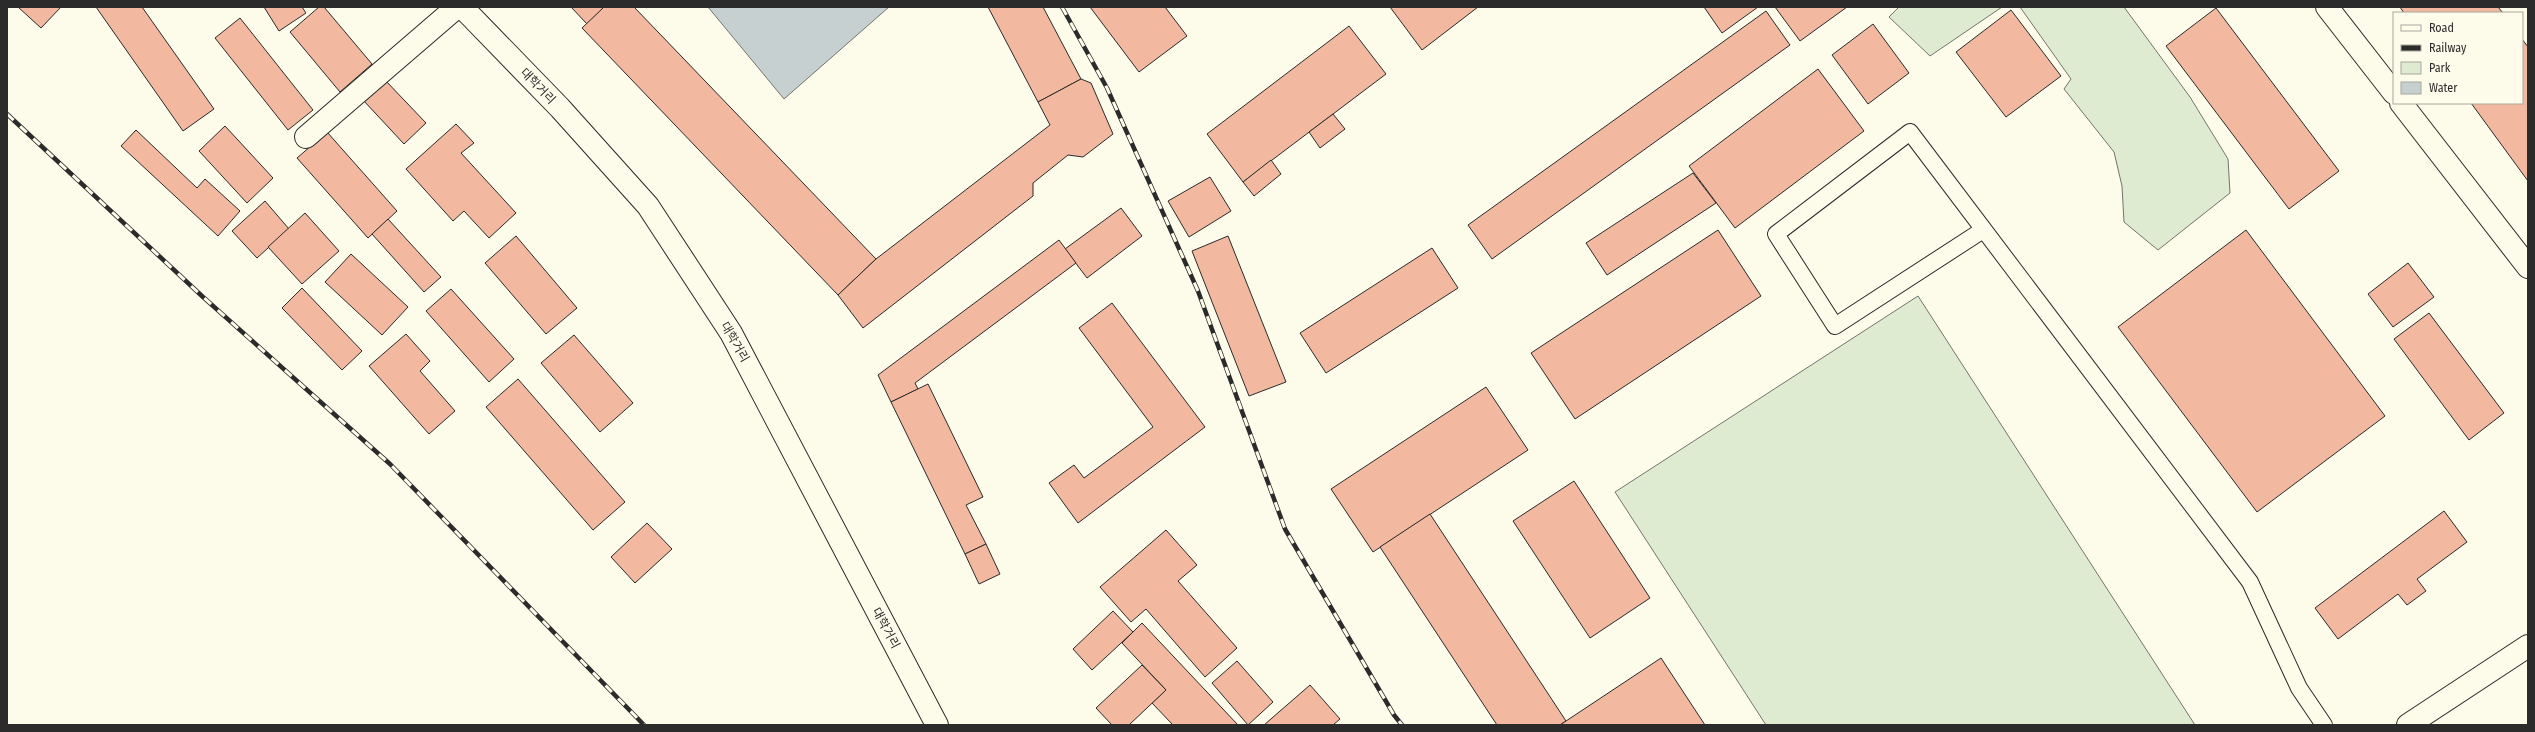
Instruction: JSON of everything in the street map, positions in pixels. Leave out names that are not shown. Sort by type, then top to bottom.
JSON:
[{"type":"main road","points":[[306,137],[457,7]]},
{"type":"main road","name":"대학거리","points":[[462,7],[560,108],[648,206],[731,333],[937,725]]},
{"type":"main road","points":[[2327,7],[2393,92]]},
{"type":"main road","points":[[2402,104],[2528,267]]},
{"type":"main road","points":[[2408,725],[2528,646]]},
{"type":"lane","points":[[1983,230],[1835,326],[1776,234],[1910,132],[2250,582],[2299,688],[2324,725]]},
{"type":"green space","points":[[1899,7],[2002,7],[1930,56],[1889,17]]},
{"type":"green space","points":[[2020,7],[2124,7],[2190,97],[2228,159],[2230,193],[2158,250],[2124,222],[2122,186],[2114,152],[2064,89],[2071,79]]},
{"type":"green space","points":[[1918,296],[2195,725],[1766,725],[1615,492]]},
{"type":"water","points":[[708,7],[889,7],[784,99]]},
{"type":"building","points":[[18,7],[61,7],[41,28]]},
{"type":"building","points":[[96,7],[142,7],[214,109],[183,131]]},
{"type":"building","points":[[264,7],[302,7],[306,13],[279,31]]},
{"type":"building","points":[[319,7],[324,7],[372,64],[340,92],[290,32]]},
{"type":"building","points":[[571,7],[604,7],[587,24]]},
{"type":"building","points":[[604,7],[634,7],[876,259],[838,295],[582,28]]},
{"type":"building","points":[[988,7],[1043,7],[1081,79],[1038,102]]},
{"type":"building","points":[[1090,7],[1165,7],[1187,36],[1139,72]]},
{"type":"building","points":[[1390,7],[1478,7],[1422,50]]},
{"type":"building","points":[[1704,7],[1758,7],[1722,33]]},
{"type":"building","points":[[1775,7],[1847,7],[1800,41]]},
{"type":"building","points":[[2400,7],[2498,7],[2502,12],[2403,12]]},
{"type":"building","points":[[2216,8],[2339,171],[2289,209],[2166,46]]},
{"type":"building","points":[[2011,10],[2061,76],[2006,117],[1956,52]]},
{"type":"building","points":[[1766,11],[1790,45],[1492,259],[1468,225]]},
{"type":"building","points":[[240,18],[313,110],[288,130],[215,38]]},
{"type":"building","points":[[1873,24],[1909,73],[1868,104],[1832,55]]},
{"type":"building","points":[[1349,26],[1386,74],[1243,182],[1207,134]]},
{"type":"building","points":[[2523,40],[2528,47],[2528,181],[2472,104],[2523,104]]},
{"type":"building","points":[[1818,69],[1864,131],[1735,228],[1689,166]]},
{"type":"building","points":[[1081,79],[1091,83],[1113,134],[1083,157],[1068,155],[1033,183],[1033,196],[863,328],[838,295],[876,259],[1050,125],[1038,102]]},
{"type":"building","points":[[385,80],[426,123],[404,144],[363,100]]},
{"type":"building","points":[[1333,114],[1345,129],[1320,148],[1309,132]]},
{"type":"building","points":[[456,124],[474,143],[461,153],[516,213],[489,238],[464,211],[453,221],[406,169]]},
{"type":"building","points":[[225,126],[273,178],[247,203],[199,151]]},
{"type":"building","points":[[136,130],[197,188],[205,179],[240,211],[218,236],[121,146]]},
{"type":"building","points":[[327,132],[397,211],[368,238],[297,158]]},
{"type":"building","points":[[1271,160],[1281,174],[1254,196],[1243,182]]},
{"type":"building","points":[[1693,173],[1716,203],[1607,275],[1586,243]]},
{"type":"building","points":[[1210,177],[1231,211],[1189,237],[1168,201]]},
{"type":"building","points":[[265,201],[289,229],[257,258],[232,231]]},
{"type":"building","points":[[1121,208],[1142,236],[1087,278],[1065,249]]},
{"type":"building","points":[[305,213],[339,251],[302,284],[268,247]]},
{"type":"building","points":[[388,219],[441,277],[424,292],[372,234]]},
{"type":"building","points":[[1718,230],[1761,296],[1575,419],[1531,353]]},
{"type":"building","points":[[2246,230],[2385,416],[2257,512],[2118,327]]},
{"type":"building","points":[[516,236],[577,308],[546,334],[485,263]]},
{"type":"building","points":[[1228,236],[1286,382],[1249,396],[1192,251]]},
{"type":"building","points":[[1059,240],[1076,263],[915,383],[918,389],[891,402],[878,375]]},
{"type":"building","points":[[1432,248],[1458,288],[1326,373],[1300,333]]},
{"type":"building","points":[[351,254],[408,307],[382,335],[325,282]]},
{"type":"building","points":[[2408,263],[2434,297],[2393,327],[2368,294]]},
{"type":"building","points":[[302,288],[362,351],[342,370],[282,308]]},
{"type":"building","points":[[451,289],[514,359],[489,382],[426,311]]},
{"type":"building","points":[[1112,303],[1205,427],[1078,523],[1049,483],[1074,465],[1084,478],[1153,427],[1079,328]]},
{"type":"building","points":[[2429,313],[2504,413],[2469,440],[2394,339]]},
{"type":"building","points":[[406,334],[430,361],[420,371],[455,411],[429,434],[369,366]]},
{"type":"building","points":[[574,335],[633,403],[600,432],[541,363]]},
{"type":"building","points":[[518,379],[625,502],[593,530],[486,407]]},
{"type":"building","points":[[928,384],[983,497],[966,505],[986,544],[965,554],[891,402]]},
{"type":"building","points":[[1486,387],[1528,450],[1373,552],[1331,489]]},
{"type":"building","points":[[1574,481],[1650,598],[1590,638],[1513,521]]},
{"type":"building","points":[[2444,511],[2467,542],[2417,579],[2426,591],[2407,605],[2398,594],[2338,639],[2315,608]]},
{"type":"building","points":[[1430,514],[1566,721],[1560,725],[1497,725],[1380,547]]},
{"type":"building","points":[[647,523],[672,549],[635,583],[611,557]]},
{"type":"building","points":[[1166,530],[1197,565],[1178,581],[1237,648],[1205,677],[1146,609],[1131,622],[1100,587]]},
{"type":"building","points":[[986,544],[1000,574],[979,584],[965,554]]},
{"type":"building","points":[[1113,611],[1133,632],[1092,670],[1073,649]]},
{"type":"building","points":[[1142,623],[1238,725],[1173,725],[1152,703],[1166,690],[1122,643]]},
{"type":"building","points":[[1661,658],[1705,725],[1560,725],[1566,721]]},
{"type":"building","points":[[1237,661],[1273,702],[1248,725],[1212,683]]},
{"type":"building","points":[[1142,665],[1166,690],[1129,725],[1112,725],[1096,708]]},
{"type":"building","points":[[1310,685],[1340,719],[1333,725],[1264,725]]},
{"type":"railway","points":[[1062,7],[1107,88],[1198,291],[1285,529],[1394,715],[1402,725]]},
{"type":"railway","points":[[7,114],[203,297],[390,464],[644,725]]}]
